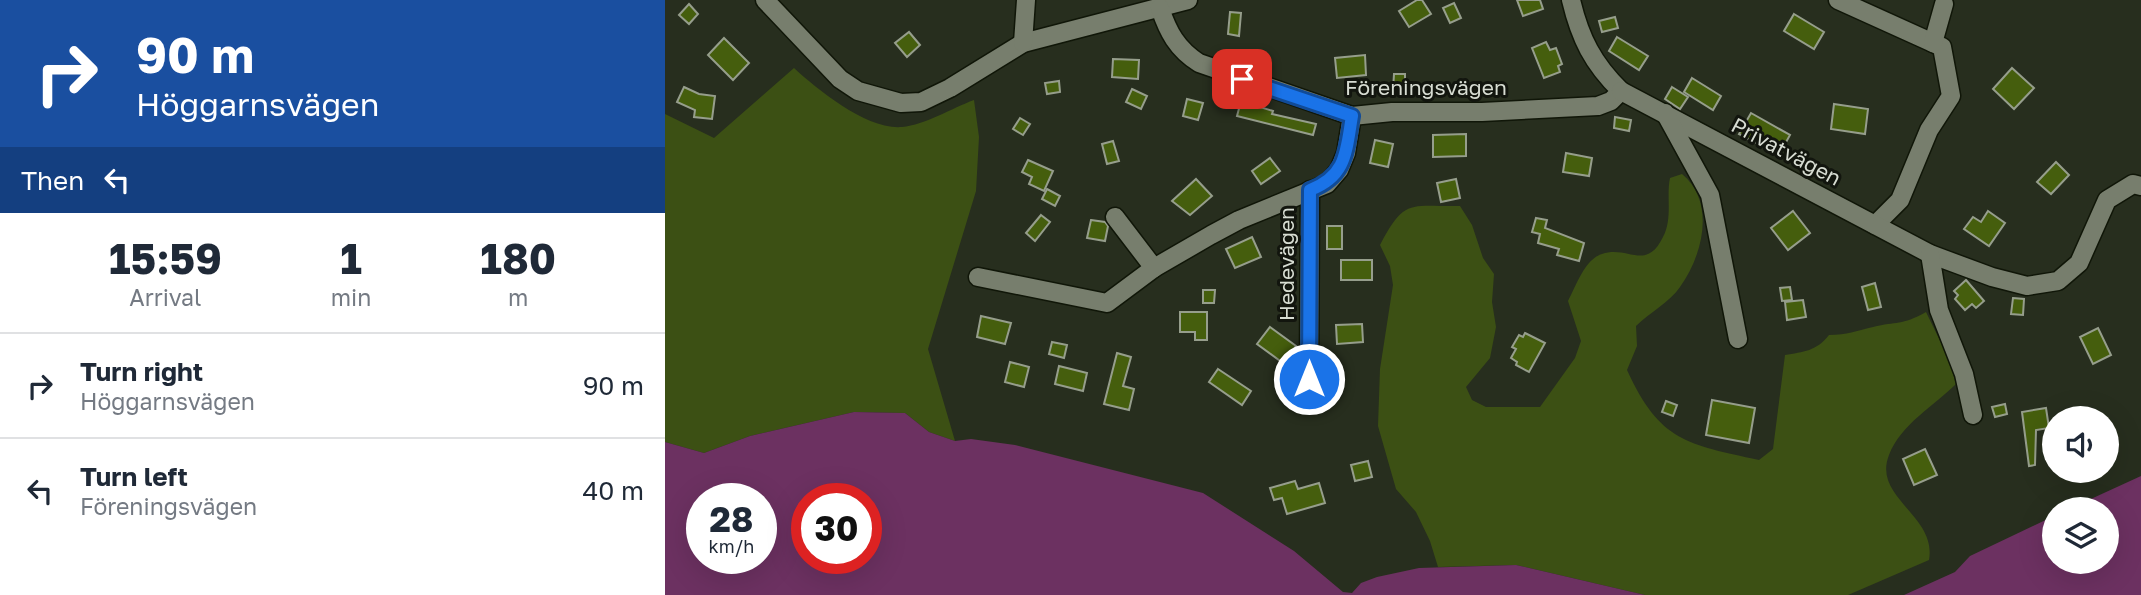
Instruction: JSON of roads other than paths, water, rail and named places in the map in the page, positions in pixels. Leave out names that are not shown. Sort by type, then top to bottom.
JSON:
[{"type":"street","points":[[765,0],[840,79],[858,91],[901,103],[921,102],[950,88],[1023,43],[1188,0]]},
{"type":"street","points":[[1023,43],[1026,0]]},
{"type":"street","points":[[1571,0],[1580,36],[1589,54],[1621,91]]},
{"type":"street","points":[[1838,0],[1942,47],[1951,96],[1929,130],[1900,200],[1875,225]]},
{"type":"street","points":[[1933,43],[1944,4]]},
{"type":"street","name":"Föreningsvägen","points":[[1160,8],[1168,31],[1184,53],[1199,63],[1352,116],[1392,112],[1482,112],[1598,106],[1611,101],[1621,91]]},
{"type":"street","name":"Privatvägen","points":[[1621,91],[1930,254],[1992,277],[2028,286],[2058,281],[2078,263],[2107,200],[2133,184],[2141,186]]},
{"type":"street","points":[[1665,113],[1710,195],[1738,339]]},
{"type":"street","points":[[978,277],[1100,304],[1113,300],[1154,268],[1239,220],[1327,184],[1339,170],[1346,153],[1352,116]]},
{"type":"street","name":"Hedevägen","points":[[1309,379],[1310,190]]},
{"type":"street","points":[[1115,217],[1154,268]]},
{"type":"street","points":[[1930,254],[1939,310],[1964,374],[1973,415]]}]
